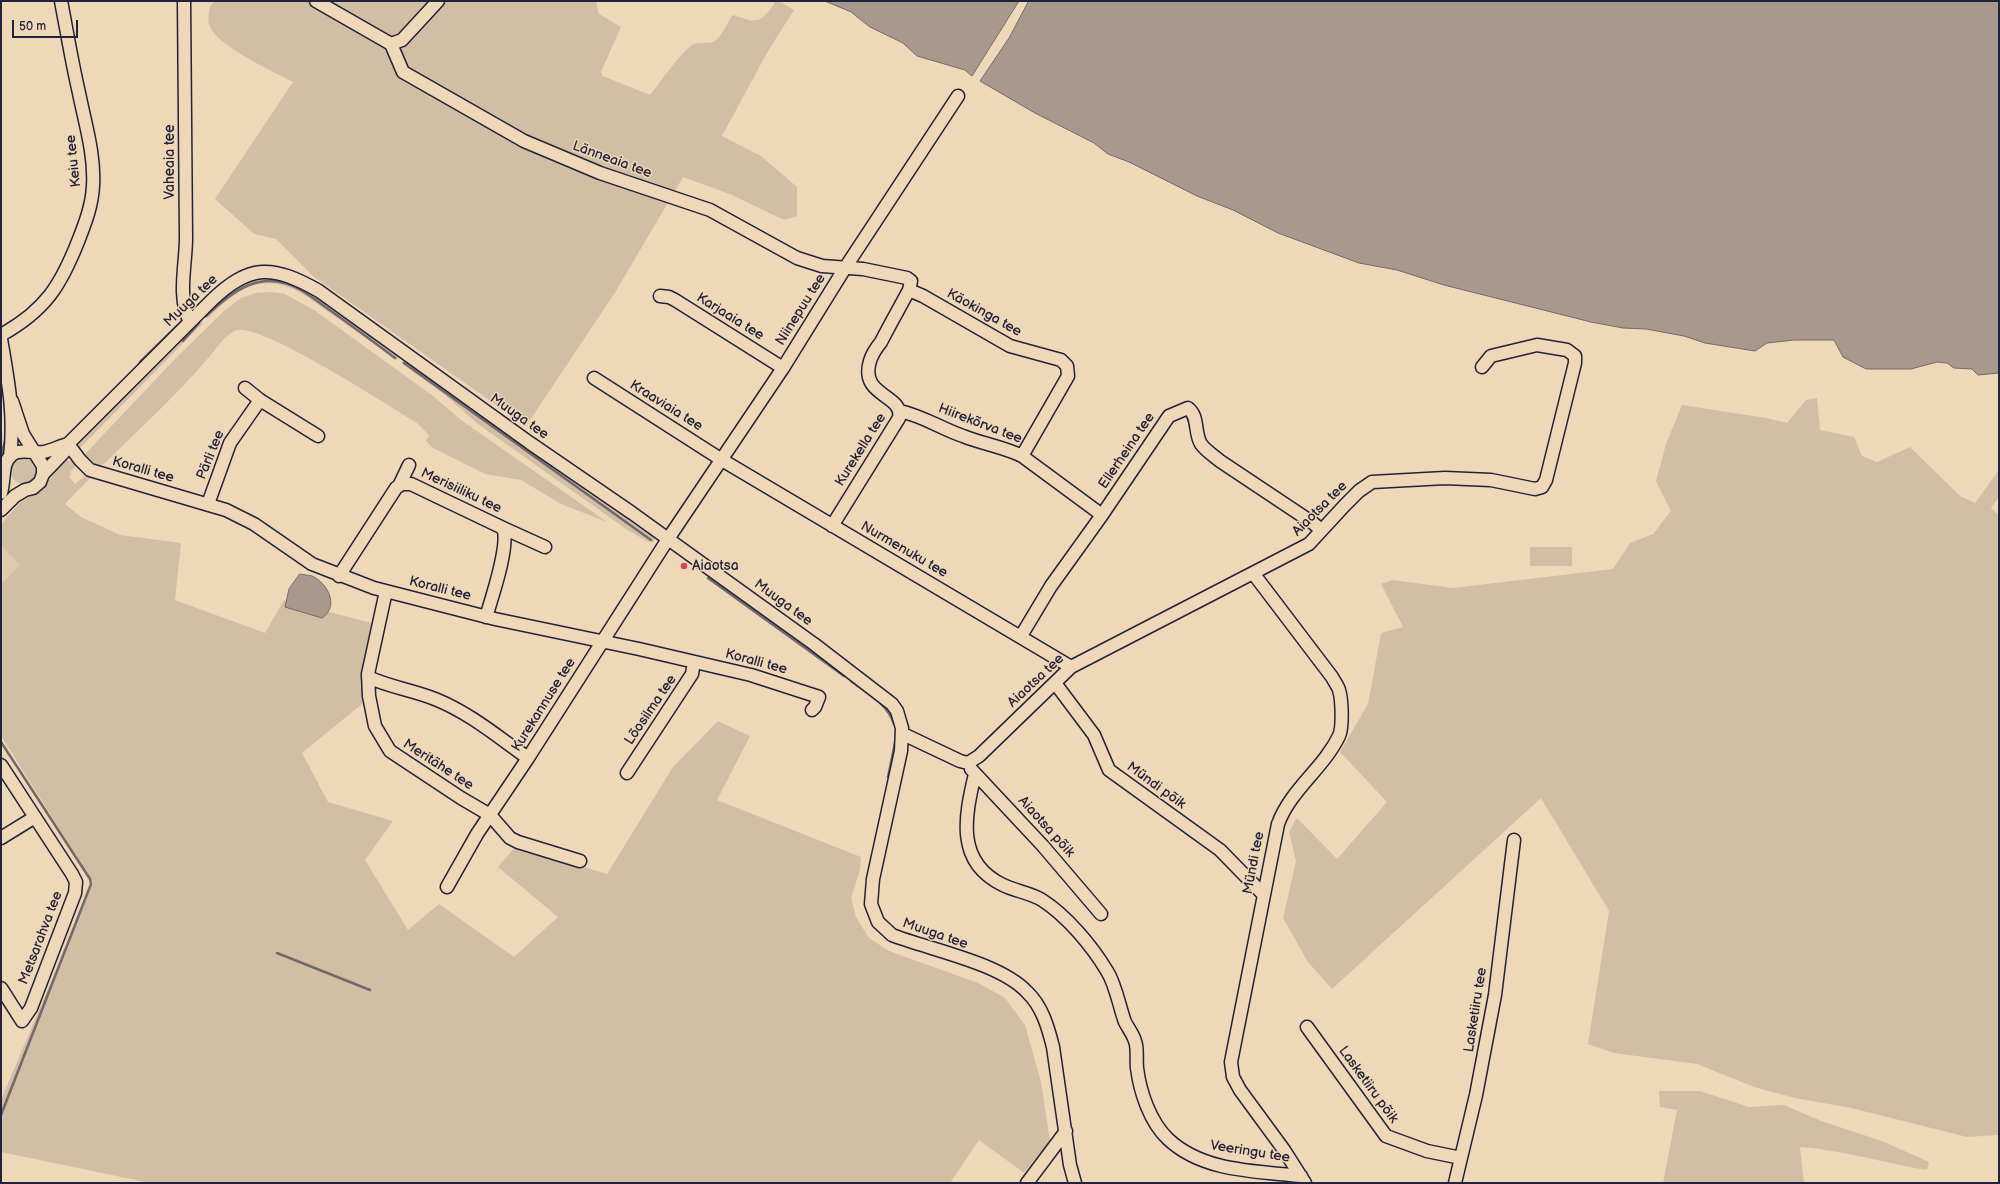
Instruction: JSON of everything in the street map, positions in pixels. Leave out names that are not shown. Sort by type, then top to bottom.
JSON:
[{"type":"street","name":"Keiu tee","points":[[1,335],[40,307],[58,286],[77,243],[90,206],[93,185],[89,143],[68,45],[61,1]]},
{"type":"street","name":"Vaheaia tee","points":[[184,1],[186,241],[183,300],[185,312],[190,322]]},
{"type":"street","points":[[316,1],[391,44],[402,40],[438,1]]},
{"type":"street","name":"Länneaia tee","points":[[391,44],[403,72],[524,141],[600,173],[710,210],[797,258],[822,266],[845,268]]},
{"type":"street","name":"Niinepuu tee","points":[[668,539],[783,368],[845,268],[958,96]]},
{"type":"street","points":[[845,268],[863,269],[907,278],[911,281],[909,290]]},
{"type":"street","name":"Muuga tee","points":[[43,474],[65,451],[68,444],[220,292],[240,278],[252,274],[273,272],[297,278],[319,291],[530,443],[668,539],[885,697],[897,711],[903,734],[901,751],[873,879],[871,904],[874,915],[878,922],[892,935],[1006,975],[1027,992],[1041,1011],[1049,1030],[1075,1183]]},
{"type":"street","name":"Kurekella tee","points":[[832,526],[899,418],[899,407],[876,390],[870,375],[870,361],[909,290]]},
{"type":"street","name":"Käokinga tee","points":[[909,290],[923,296],[1010,346],[1061,360],[1067,366],[1068,376],[1022,456]]},
{"type":"street","name":"Karjaaia tee","points":[[660,296],[669,297],[676,300],[783,368]]},
{"type":"street","points":[[1,339],[12,401],[23,434],[34,453],[42,462],[43,474],[37,485],[15,496],[1,510]]},
{"type":"street","name":"Aiaotsa tee","points":[[968,762],[979,756],[1071,667],[1310,544],[1321,530],[1359,490],[1372,482],[1445,478],[1491,480],[1535,489],[1542,487],[1546,480],[1574,371],[1575,356],[1566,350],[1537,345],[1491,356],[1482,367]]},
{"type":"street","name":"Kraaviaia tee","points":[[594,378],[682,432],[722,460]]},
{"type":"street","points":[[245,388],[260,400],[318,436]]},
{"type":"street","name":"Pärli tee","points":[[208,504],[230,443],[260,400]]},
{"type":"street","points":[[12,401],[12,436],[10,457],[4,469],[9,483],[16,488],[25,490]]},
{"type":"street","name":"Ellerheina tee","points":[[1021,636],[1051,586],[1102,515],[1169,416],[1188,408],[1194,415],[1200,443],[1220,461],[1313,523],[1321,530]]},
{"type":"street","name":"Hiirekõrva tee","points":[[900,411],[914,414],[962,436],[1010,450],[1022,456],[1102,515]]},
{"type":"street","name":"Muuga tee","points":[[34,453],[44,452],[68,444]]},
{"type":"street","name":"Koralli tee","points":[[68,444],[90,470],[226,510],[242,518],[312,564],[339,576],[386,591],[486,616],[751,675],[818,697],[815,707],[812,710]]},
{"type":"street","points":[[10,457],[17,452],[25,450],[34,453]]},
{"type":"street","name":"Nurmenuku tee","points":[[722,460],[1071,667]]},
{"type":"street","points":[[399,486],[409,464]]},
{"type":"street","points":[[1,493],[5,475]]},
{"type":"street","name":"Merisiiliku tee","points":[[339,576],[399,486],[407,483],[411,484],[503,528],[505,539],[502,559],[486,616]]},
{"type":"street","points":[[503,528],[545,547]]},
{"type":"street","name":"Kurekannuse tee","points":[[447,887],[457,867],[490,815],[668,539]]},
{"type":"street","name":"Mündi tee","points":[[1254,573],[1332,677],[1339,691],[1342,727],[1340,736],[1319,766],[1292,796],[1283,810],[1278,824],[1232,1051],[1231,1070],[1240,1090],[1303,1179]]},
{"type":"street","name":"Meritähe tee","points":[[386,591],[368,677],[369,696],[375,726],[390,751],[461,798],[490,815],[510,838],[518,842],[580,861]]},
{"type":"street","name":"Lõosilma tee","points":[[627,773],[692,674],[694,662]]},
{"type":"street","points":[[368,677],[453,707],[475,720],[528,758]]},
{"type":"street","name":"Mündi põik","points":[[1055,683],[1094,735],[1108,770],[1220,850],[1263,894]]},
{"type":"street","points":[[903,734],[960,761],[968,762]]},
{"type":"street","name":"Aiaotsa põik","points":[[968,762],[974,774],[984,781],[1044,846],[1101,914]]},
{"type":"street","name":"Metsarahva tee","points":[[1,764],[72,874],[76,886],[75,893],[31,1008],[22,1021],[1,988]]},
{"type":"street","name":"Veeringu tee","points":[[974,774],[966,823],[966,838],[971,856],[990,878],[1002,885],[1041,900],[1068,920],[1108,971],[1126,1023],[1135,1041],[1139,1081],[1148,1109],[1166,1137],[1192,1156],[1222,1166],[1303,1179]]},
{"type":"street","points":[[1,838],[35,817]]},
{"type":"street","name":"Lasketiiru tee","points":[[1455,1183],[1476,1095],[1495,995],[1514,840]]},
{"type":"street","name":"Lasketiiru põik","points":[[1308,1027],[1386,1136],[1426,1151],[1461,1158]]},
{"type":"street","points":[[1027,1183],[1066,1131]]},
{"type":"shaded area","points":[[215,1],[596,1],[599,14],[621,27],[601,72],[603,76],[650,95],[686,50],[694,44],[711,43],[716,40],[722,34],[733,15],[748,20],[758,20],[766,14],[776,1],[779,1],[794,10],[768,51],[722,136],[761,156],[797,187],[797,216],[784,220],[732,195],[683,177],[616,291],[526,426],[313,276],[276,239],[254,234],[215,199],[293,82],[235,51],[215,35],[209,25],[208,20],[210,6]]},
{"type":"shaded area","points":[[825,1],[1019,1],[972,76],[965,70],[917,56],[903,43],[870,27],[851,12]]},
{"type":"shaded area","points":[[1029,1],[1999,1],[1999,373],[1978,375],[1972,369],[1954,368],[1947,363],[1937,362],[1911,369],[1866,369],[1843,357],[1834,340],[1794,340],[1767,343],[1755,351],[1705,343],[1684,336],[1646,329],[1623,328],[1591,322],[1444,285],[1397,270],[1359,263],[1278,233],[1233,210],[1197,196],[1129,162],[1108,154],[1094,143],[1035,113],[980,81],[1009,38]]},
{"type":"shaded area","points":[[261,277],[276,277],[307,290],[399,356],[397,360],[306,296],[291,288],[277,284],[265,283],[242,291],[231,298],[208,318],[204,318],[203,316],[209,309],[229,292]]},
{"type":"shaded area","points":[[271,292],[285,294],[314,310],[433,396],[461,420],[607,522],[561,504],[521,480],[485,474],[433,448],[426,441],[429,435],[417,423],[355,385],[298,352],[251,332],[237,330],[225,337],[184,385],[105,463],[96,467],[89,465],[84,455],[176,358],[225,310],[241,298],[256,293]]},
{"type":"shaded area","points":[[200,320],[203,323],[79,449],[79,444],[140,379]]},
{"type":"shaded area","points":[[404,359],[656,536],[653,542],[647,541],[629,531],[478,424],[445,395],[401,363]]},
{"type":"shaded area","points":[[1817,398],[1820,430],[1854,437],[1862,456],[1877,462],[1910,447],[1960,496],[1975,503],[1999,470],[1999,497],[1991,508],[1999,515],[1999,1135],[1967,1137],[1851,1108],[1795,1098],[1754,1087],[1697,1064],[1614,1053],[1588,1044],[1609,911],[1541,798],[1332,989],[1308,962],[1283,918],[1296,861],[1289,832],[1297,818],[1337,859],[1387,802],[1340,752],[1368,704],[1381,633],[1403,627],[1381,584],[1392,580],[1453,588],[1613,569],[1630,543],[1653,534],[1671,511],[1656,481],[1666,444],[1682,405],[1766,418],[1787,423],[1806,400]]},
{"type":"shaded area","points":[[24,456],[34,460],[38,470],[34,480],[24,484],[14,480],[10,470],[14,460]]},
{"type":"shaded area","points":[[66,460],[74,462],[77,465],[70,472],[71,474],[69,477],[75,484],[86,475],[92,476],[65,504],[81,517],[120,535],[181,543],[175,600],[265,633],[284,600],[379,625],[362,704],[302,753],[328,802],[393,821],[365,860],[408,930],[439,904],[514,957],[558,917],[498,867],[516,846],[607,874],[673,767],[718,721],[750,736],[717,800],[861,857],[860,870],[851,898],[856,917],[869,938],[889,951],[978,983],[1005,998],[1025,1025],[1041,1082],[1050,1141],[1024,1173],[979,1140],[950,1183],[150,1183],[1,1152],[1,1100],[93,882],[1,736],[1,584],[20,565],[1,545],[1,526],[5,519],[22,501],[43,490],[55,471]]},
{"type":"shaded area","points":[[1,545],[21,565],[1,584]]},
{"type":"shaded area","points":[[1530,547],[1572,547],[1572,566],[1530,566]]},
{"type":"shaded area","points":[[300,574],[312,576],[318,580],[323,584],[330,596],[330,608],[322,618],[285,607],[289,589]]},
{"type":"shaded area","points":[[1659,1091],[1700,1091],[1749,1107],[1784,1105],[1821,1121],[1882,1141],[1929,1162],[1927,1170],[1832,1151],[1800,1147],[1804,1183],[1663,1183],[1677,1110],[1660,1107]]},
{"type":"waterway","points":[[206,316],[227,298],[249,285],[274,281],[287,284],[301,290],[395,358]]},
{"type":"waterway","points":[[140,362],[182,321]]},
{"type":"waterway","points":[[183,341],[199,323]]},
{"type":"waterway","points":[[404,363],[651,540]]},
{"type":"waterway","points":[[1,456],[5,441]]},
{"type":"waterway","points":[[708,578],[844,676]]},
{"type":"waterway","points":[[851,681],[882,704],[887,710],[894,724]]},
{"type":"waterway","points":[[888,777],[896,738]]},
{"type":"waterway","points":[[1,742],[90,879],[91,884],[1,1115]]},
{"type":"waterway","points":[[277,953],[370,990]]},
{"type":"place","name":"Aiaotsa","points":[[684,566]]}]
